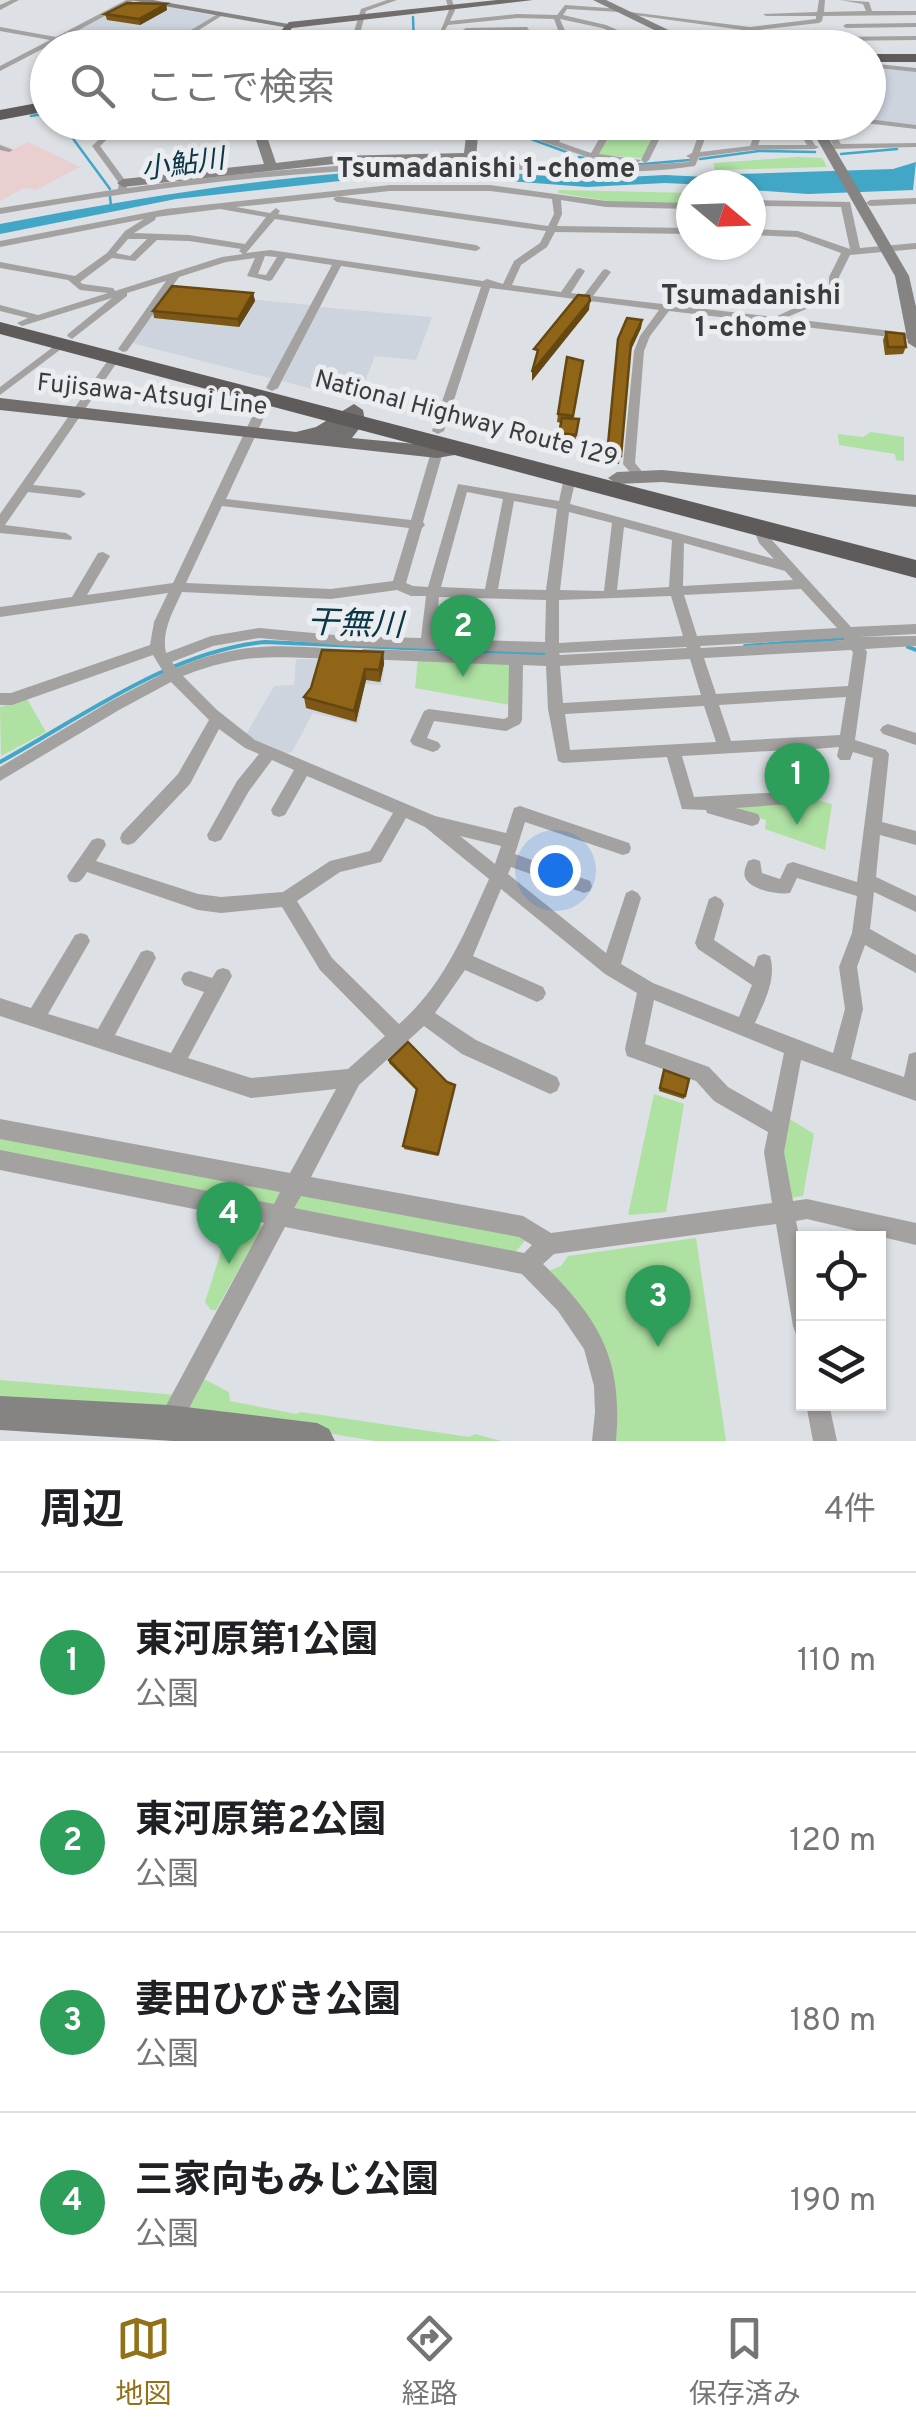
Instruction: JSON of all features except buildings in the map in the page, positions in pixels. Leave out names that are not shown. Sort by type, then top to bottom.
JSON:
[{"type":"highway","points":[[886,58],[916,56]]},
{"type":"highway","points":[[0,116],[30,111]]},
{"type":"highway","name":"National Highway Route 129","points":[[8,321],[444,444],[916,569]]},
{"type":"highway","name":"National Highway Route 129","points":[[444,444],[628,477],[916,556]]},
{"type":"main road","points":[[284,30],[288,25],[414,14],[450,5],[528,0]]},
{"type":"main road","name":"Fujisawa-Atsugi Line","points":[[0,404],[325,441],[444,444]]},
{"type":"main road","points":[[325,441],[344,435],[349,416]]},
{"type":"main road","name":"Fujisawa-Atsugi Line","points":[[299,437],[323,434],[349,416]]},
{"type":"street","points":[[0,8],[16,0]]},
{"type":"street","points":[[75,30],[133,0],[288,25]]},
{"type":"street","points":[[357,30],[366,8],[394,0]]},
{"type":"street","points":[[598,0],[664,30]]},
{"type":"street","points":[[612,29],[560,30],[559,16],[564,7],[750,29],[815,23],[821,15],[822,0]]},
{"type":"street","points":[[843,0],[866,2],[870,14]]},
{"type":"street","points":[[442,30],[450,5]]},
{"type":"street","points":[[750,29],[762,10],[821,15],[916,14]]},
{"type":"street","points":[[194,30],[221,14]]},
{"type":"street","points":[[845,30],[849,15]]},
{"type":"street","points":[[444,27],[521,16],[559,16],[594,20],[612,29]]},
{"type":"street","points":[[444,27],[527,29],[521,16]]},
{"type":"street","points":[[846,26],[916,24]]},
{"type":"street","points":[[0,29],[30,34]]},
{"type":"street","points":[[886,38],[916,38]]},
{"type":"street","points":[[0,69],[30,53]]},
{"type":"street","points":[[886,64],[916,70]]},
{"type":"street","points":[[886,138],[888,124],[916,127]]},
{"type":"street","points":[[102,140],[96,146],[123,188]]},
{"type":"street","points":[[262,140],[271,168]]},
{"type":"street","points":[[470,161],[472,140]]},
{"type":"street","points":[[546,140],[594,156],[646,160],[752,148],[813,147],[809,140]]},
{"type":"street","points":[[594,156],[603,140]]},
{"type":"street","points":[[646,160],[655,140]]},
{"type":"street","points":[[0,211],[99,196],[123,188],[381,157],[566,170],[663,168],[692,164],[700,140]]},
{"type":"street","points":[[752,148],[755,140]]},
{"type":"street","points":[[827,140],[835,151]]},
{"type":"street","points":[[129,236],[204,240],[244,251],[916,339],[909,276],[854,202],[831,140]]},
{"type":"street","points":[[885,145],[886,140]]},
{"type":"street","points":[[835,151],[916,145]]},
{"type":"street","points":[[566,170],[574,157]]},
{"type":"street","points":[[94,184],[99,196]]},
{"type":"street","points":[[0,244],[138,216],[438,187],[621,205],[676,206]]},
{"type":"street","points":[[507,286],[517,263],[540,250],[552,229],[558,214],[556,196]]},
{"type":"street","points":[[0,265],[76,280],[150,218],[279,200],[332,198],[608,236],[645,230],[676,231],[672,214],[676,214]]},
{"type":"street","points":[[8,321],[120,292],[244,251],[272,218],[279,200]]},
{"type":"street","points":[[766,204],[916,201]]},
{"type":"street","points":[[776,318],[833,294],[837,284],[834,277],[851,252],[854,202]]},
{"type":"street","points":[[224,208],[476,248]]},
{"type":"street","points":[[642,216],[645,230]]},
{"type":"street","points":[[204,240],[218,227]]},
{"type":"street","points":[[766,233],[798,234],[851,252],[916,246]]},
{"type":"street","points":[[110,255],[132,258],[154,238]]},
{"type":"street","points":[[262,253],[252,276],[269,278],[283,255]]},
{"type":"street","points":[[338,262],[250,432],[252,437],[161,622],[166,664],[235,734],[268,754],[402,812],[507,849],[573,887]]},
{"type":"street","points":[[566,294],[580,271]]},
{"type":"street","points":[[588,296],[606,272]]},
{"type":"street","points":[[61,534],[0,526],[176,273]]},
{"type":"street","points":[[76,280],[80,287],[120,292]]},
{"type":"street","points":[[399,585],[444,444],[487,282]]},
{"type":"street","points":[[0,392],[120,292]]},
{"type":"street","points":[[667,306],[639,351],[628,477],[916,501]]},
{"type":"street","points":[[570,478],[562,506],[551,596],[555,710],[563,757],[568,760],[792,744],[846,747],[881,754],[861,933],[848,967],[854,1008],[840,1064]]},
{"type":"street","points":[[24,488],[80,494]]},
{"type":"street","points":[[428,643],[434,592],[459,488],[562,506],[788,566]]},
{"type":"street","points":[[491,594],[509,496]]},
{"type":"street","points":[[219,502],[419,525]]},
{"type":"street","points":[[610,594],[618,522]]},
{"type":"street","points":[[759,528],[764,540],[860,652],[846,747]]},
{"type":"street","points":[[678,538],[676,590],[725,748]]},
{"type":"street","points":[[76,602],[103,556]]},
{"type":"street","points":[[0,612],[177,587],[331,594],[399,585],[411,591],[551,596],[804,584]]},
{"type":"street","points":[[852,639],[916,629]]},
{"type":"street","points":[[0,775],[166,664],[211,641],[259,634],[553,654]]},
{"type":"street","points":[[0,699],[12,700],[166,664],[252,652],[516,660],[553,654],[852,639],[916,641]]},
{"type":"street","points":[[419,742],[429,714],[450,712],[501,727],[514,720],[516,660]]},
{"type":"street","points":[[555,710],[855,692]]},
{"type":"street","points":[[128,838],[184,779],[218,718]]},
{"type":"street","points":[[888,730],[916,739]]},
{"type":"street","points":[[672,751],[688,804],[810,796],[792,744]]},
{"type":"street","points":[[215,835],[235,810],[268,754]]},
{"type":"street","points":[[279,810],[303,769]]},
{"type":"street","points":[[699,804],[752,819]]},
{"type":"street","points":[[98,844],[80,870],[221,906],[286,899],[336,866],[376,857],[402,812]]},
{"type":"street","points":[[169,1423],[352,1078],[422,1015],[462,960],[520,813],[623,848]]},
{"type":"street","points":[[431,822],[611,968],[647,989],[794,1048],[914,1090],[916,1060]]},
{"type":"street","points":[[872,826],[916,838]]},
{"type":"street","points":[[751,872],[784,888],[793,869],[864,885],[916,904]]},
{"type":"street","points":[[611,968],[632,898]]},
{"type":"street","points":[[286,899],[326,964],[398,1036]]},
{"type":"street","points":[[709,916],[704,943],[762,971],[760,990],[743,1028]]},
{"type":"street","points":[[861,933],[916,966]]},
{"type":"street","points":[[35,1018],[81,941]]},
{"type":"street","points":[[102,1040],[147,958]]},
{"type":"street","points":[[462,960],[529,985]]},
{"type":"street","points":[[174,1064],[220,982],[190,979]]},
{"type":"street","points":[[647,989],[634,1049],[702,1074],[722,1094],[776,1126]]},
{"type":"street","points":[[0,1007],[251,1088],[352,1078]]},
{"type":"street","points":[[422,1015],[469,1046],[550,1084]]},
{"type":"street","points":[[794,1048],[774,1152],[803,1321]]},
{"type":"street","points":[[0,1130],[523,1227],[550,1244]]},
{"type":"street","points":[[105,1180],[118,1152]]},
{"type":"street","points":[[0,1160],[527,1264],[565,1300],[589,1332],[604,1367],[610,1404],[604,1441]]},
{"type":"street","points":[[527,1264],[550,1244],[807,1209],[916,1234]]},
{"type":"street","points":[[819,1411],[824,1441]]},
{"type":"street","points":[[0,1413],[169,1423],[316,1441]]},
{"type":"shaded area","points":[[141,2],[215,16],[191,30],[78,30],[118,8]]},
{"type":"shaded area","points":[[886,69],[916,72],[916,126],[886,122]]},
{"type":"shaded area","points":[[28,142],[80,167],[36,190],[24,188],[0,201],[0,144],[14,149]]},
{"type":"shaded area","points":[[166,292],[312,305],[273,379],[132,343]]},
{"type":"shaded area","points":[[319,307],[432,317],[416,360],[375,356],[357,401],[282,381]]},
{"type":"shaded area","points":[[296,659],[385,660],[382,685],[365,684],[358,724],[313,713],[292,752],[283,754],[246,735],[274,686],[294,685]]},
{"type":"green space","points":[[606,140],[652,140],[643,158],[598,155]]},
{"type":"green space","points":[[798,157],[822,158],[827,167],[715,170],[713,163]]},
{"type":"green space","points":[[558,193],[676,193],[676,204],[608,201]]},
{"type":"green space","points":[[871,432],[904,437],[904,461],[896,460],[895,454],[839,445],[838,434],[863,437]]},
{"type":"green space","points":[[418,659],[506,662],[510,666],[510,705],[415,688]]},
{"type":"green space","points":[[27,699],[46,732],[1,756],[0,707]]},
{"type":"green space","points":[[817,800],[832,804],[825,850],[765,829],[766,820],[738,811],[739,806]]},
{"type":"green space","points":[[654,1094],[684,1104],[666,1212],[628,1215]]},
{"type":"green space","points":[[788,1118],[814,1134],[803,1196],[790,1198],[781,1154]]},
{"type":"green space","points":[[0,1133],[287,1187],[276,1207],[0,1155]]},
{"type":"green space","points":[[299,1190],[508,1232],[526,1239],[514,1254],[288,1209]]},
{"type":"green space","points":[[232,1217],[260,1221],[262,1227],[216,1310],[211,1310],[205,1302]]},
{"type":"green space","points":[[696,1238],[726,1441],[612,1441],[616,1414],[610,1369],[590,1331],[548,1271],[561,1266],[568,1256]]},
{"type":"green space","points":[[200,1377],[229,1392],[230,1401],[296,1414],[469,1437],[475,1434],[501,1441],[375,1441],[189,1410],[187,1402]]},
{"type":"green space","points":[[0,1380],[177,1395],[169,1410],[0,1401]]},
{"type":"water","points":[[916,162],[913,190],[808,194],[766,191],[766,173],[893,169]]},
{"type":"waterway","points":[[413,17],[413,30]]},
{"type":"waterway","points":[[74,140],[110,189]]},
{"type":"waterway","points":[[534,140],[572,154]]},
{"type":"waterway","points":[[841,154],[897,149]]},
{"type":"waterway","points":[[700,159],[759,151],[815,152]]},
{"type":"waterway","points":[[579,157],[631,165],[690,160]]},
{"type":"waterway","name":"小鮎川","points":[[0,229],[176,195],[367,174],[440,172],[587,183],[665,179],[772,184]]},
{"type":"waterway","points":[[110,197],[111,206]]},
{"type":"waterway","name":"干無川","points":[[745,646],[845,638],[826,640]]},
{"type":"waterway","name":"干無川","points":[[0,762],[161,672],[230,648],[265,642],[546,654]]},
{"type":"waterway","points":[[908,647],[916,650]]},
{"type":"place","name":"東河原第2公園","points":[[463,677]]},
{"type":"place","name":"東河原第1公園","points":[[797,825]]},
{"type":"place","name":"三家向もみじ公園","points":[[229,1264]]},
{"type":"place","name":"妻田ひびき公園","points":[[658,1347]]},
{"type":"district","name":"Tsumadanishi 1-chome","points":[[486,170]]},
{"type":"district","name":"Tsumadanishi 1-chome","points":[[751,313]]}]
